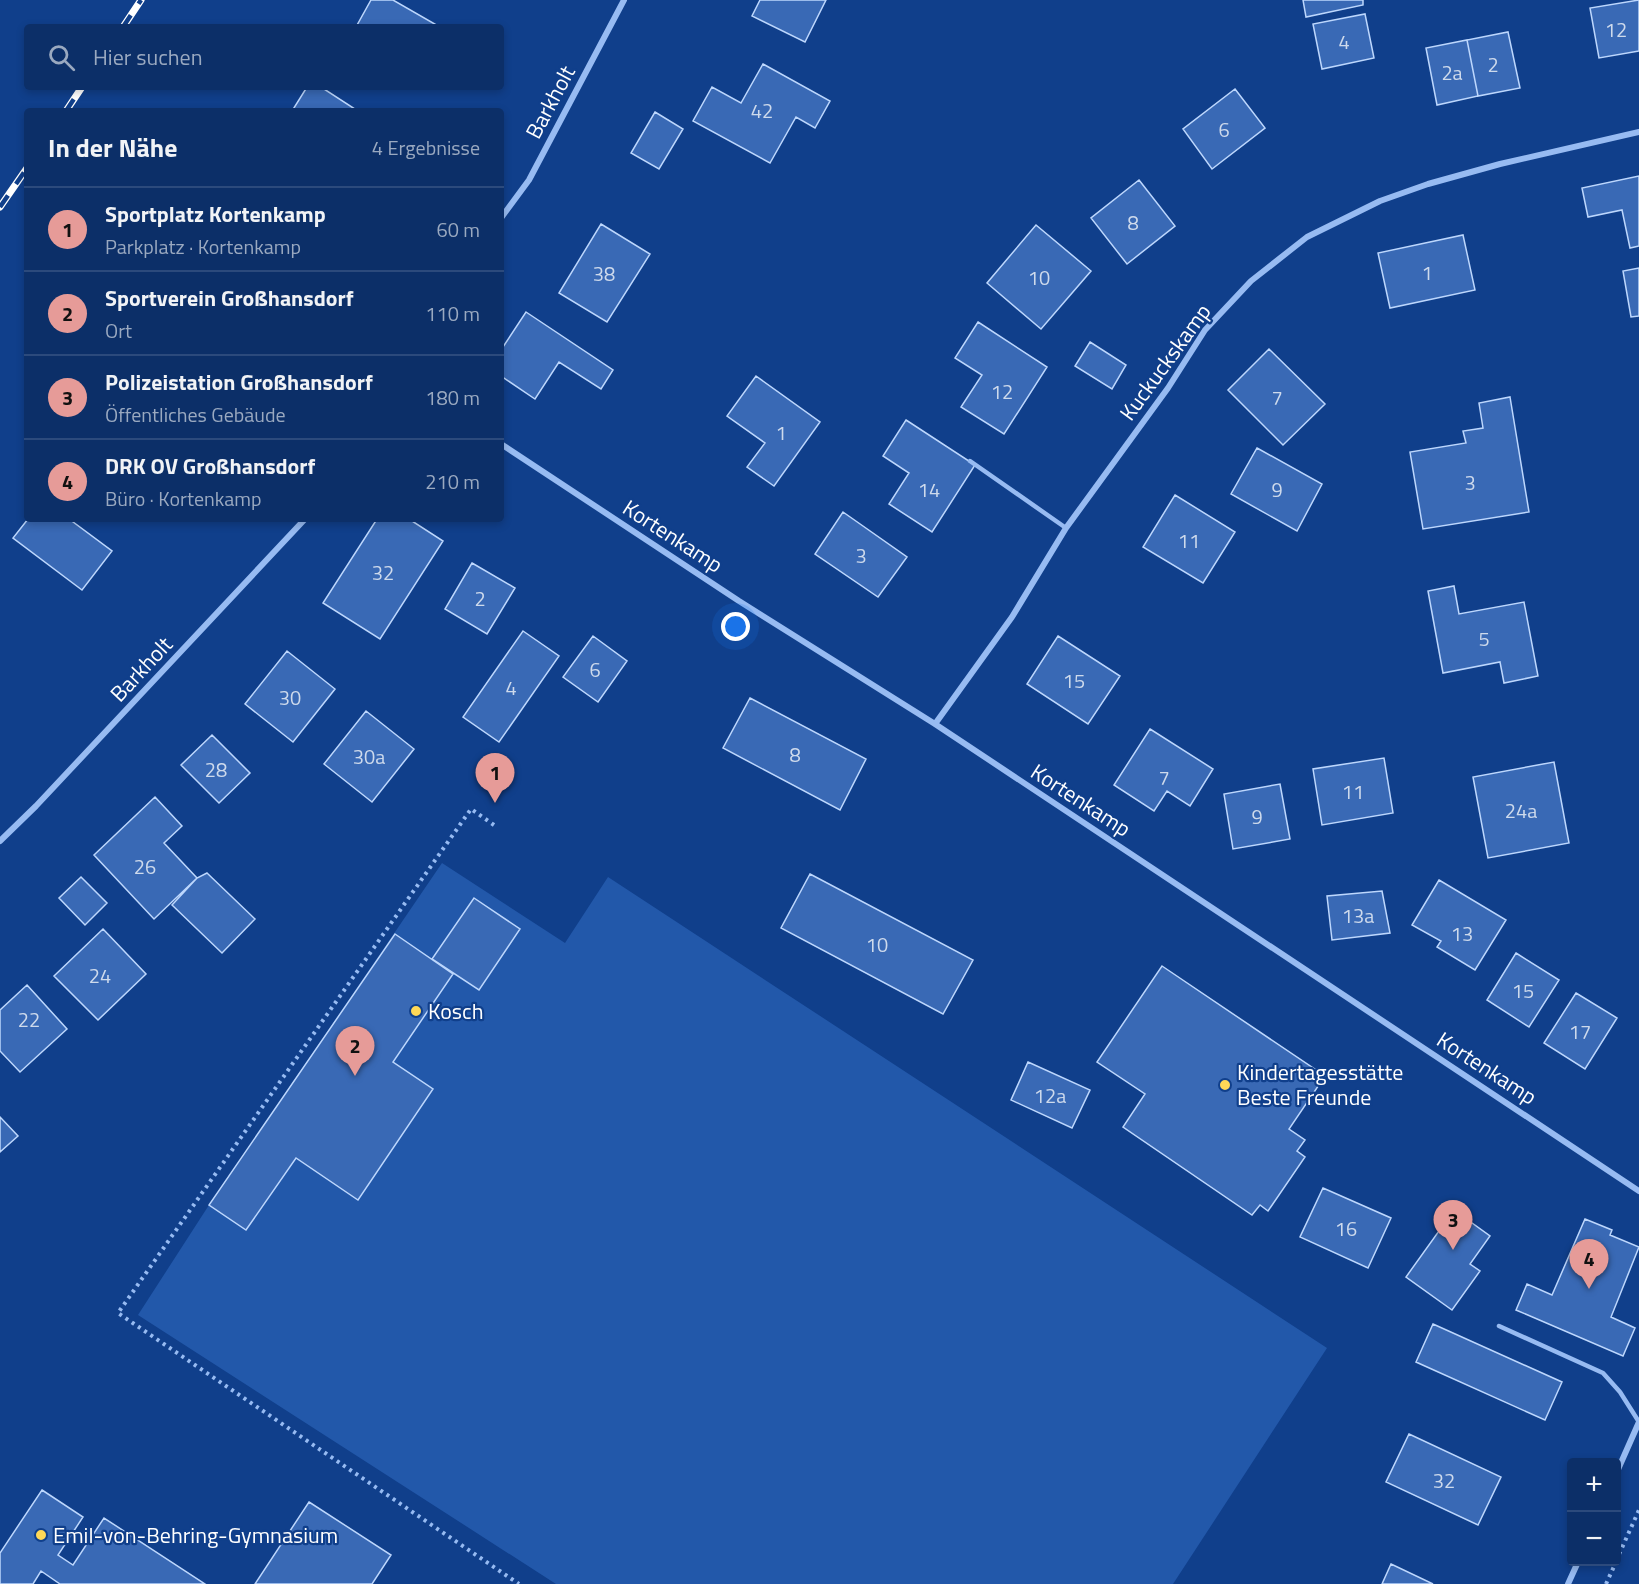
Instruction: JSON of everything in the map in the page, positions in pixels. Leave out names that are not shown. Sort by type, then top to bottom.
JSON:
[{"type":"street","name":"Barkholt","points":[[504,214],[529,180],[624,0]]},
{"type":"street","name":"Kuckuckskamp","points":[[935,724],[1012,617],[1066,528],[1168,388],[1205,330],[1251,281],[1307,237],[1380,201],[1428,184],[1500,164],[1639,132]]},
{"type":"street","name":"Kortenkamp","points":[[504,446],[739,601],[935,724],[1639,1191]]},
{"type":"street","name":"Barkholt","points":[[0,841],[36,806],[302,522]]},
{"type":"street","points":[[1621,1465],[1639,1422]]},
{"type":"street","points":[[1568,1584],[1576,1566]]},
{"type":"lane","points":[[970,461],[1066,528]]},
{"type":"lane","points":[[1499,1326],[1603,1373],[1620,1392],[1639,1422]]},
{"type":"path","points":[[494,825],[471,809],[118,1313],[519,1584]]},
{"type":"path","points":[[1621,1550],[1639,1510]]},
{"type":"path","points":[[1606,1584],[1614,1566]]},
{"type":"shaded area","points":[[442,863],[565,943],[608,877],[1327,1348],[1173,1584],[556,1584],[138,1315],[209,1205]]},
{"type":"building","points":[[371,0],[393,0],[435,24],[358,24]]},
{"type":"building","points":[[760,0],[826,0],[805,42],[752,16]]},
{"type":"building","points":[[1303,0],[1363,0],[1363,5],[1306,17]]},
{"type":"building","points":[[1639,0],[1639,51],[1599,58],[1590,8]]},
{"type":"building","points":[[1365,14],[1374,58],[1322,69],[1313,24]]},
{"type":"building","points":[[1508,32],[1520,88],[1478,96],[1467,40]]},
{"type":"building","points":[[1467,40],[1478,96],[1437,105],[1426,48]]},
{"type":"building","points":[[763,64],[830,101],[815,128],[796,117],[770,163],[693,121],[712,87],[741,103]]},
{"type":"building","points":[[1235,89],[1265,128],[1212,169],[1183,129]]},
{"type":"building","points":[[305,90],[326,90],[353,108],[294,108]]},
{"type":"building","points":[[655,112],[683,129],[659,169],[631,153]]},
{"type":"building","points":[[1639,176],[1639,246],[1630,248],[1622,210],[1588,217],[1582,188]]},
{"type":"building","points":[[1139,180],[1175,226],[1127,264],[1091,218]]},
{"type":"building","points":[[601,224],[650,254],[607,322],[559,293]]},
{"type":"building","points":[[1036,225],[1091,271],[1041,329],[987,283]]},
{"type":"building","points":[[1463,235],[1475,290],[1390,308],[1378,253]]},
{"type":"building","points":[[1639,268],[1639,316],[1631,317],[1623,271]]},
{"type":"building","points":[[526,312],[613,370],[601,389],[559,362],[535,399],[504,378],[504,345]]},
{"type":"building","points":[[978,322],[1047,367],[1004,434],[961,407],[982,375],[955,358]]},
{"type":"building","points":[[1090,342],[1126,365],[1112,389],[1075,366]]},
{"type":"building","points":[[1269,349],[1325,404],[1283,445],[1228,390]]},
{"type":"building","points":[[756,376],[820,422],[774,486],[747,467],[765,443],[727,416]]},
{"type":"building","points":[[1510,397],[1529,512],[1423,529],[1410,452],[1466,443],[1463,431],[1483,428],[1479,403]]},
{"type":"building","points":[[906,420],[975,465],[932,532],[889,504],[909,473],[883,456]]},
{"type":"building","points":[[1257,448],[1322,484],[1297,531],[1231,494]]},
{"type":"building","points":[[1175,495],[1235,532],[1203,583],[1143,547]]},
{"type":"building","points":[[843,512],[907,557],[878,597],[815,554]]},
{"type":"building","points":[[26,522],[73,522],[112,551],[82,590],[13,538]]},
{"type":"building","points":[[375,522],[414,522],[443,541],[380,639],[323,603]]},
{"type":"building","points":[[472,563],[515,588],[487,634],[445,609]]},
{"type":"building","points":[[1454,586],[1459,614],[1524,602],[1538,676],[1504,683],[1500,662],[1443,673],[1428,591]]},
{"type":"building","points":[[523,631],[559,656],[499,742],[463,717]]},
{"type":"building","points":[[593,636],[627,661],[598,702],[563,677]]},
{"type":"building","points":[[1058,636],[1120,676],[1088,724],[1027,684]]},
{"type":"building","points":[[287,651],[335,689],[293,742],[245,704]]},
{"type":"building","points":[[750,698],[866,759],[840,810],[723,748]]},
{"type":"building","points":[[366,711],[414,749],[372,802],[324,764]]},
{"type":"building","points":[[1150,729],[1213,769],[1190,806],[1167,791],[1154,811],[1114,785]]},
{"type":"building","points":[[212,735],[250,773],[219,803],[181,765]]},
{"type":"building","points":[[1384,758],[1393,813],[1322,825],[1313,769]]},
{"type":"building","points":[[1554,762],[1569,843],[1488,858],[1473,777]]},
{"type":"building","points":[[1280,784],[1290,839],[1233,849],[1224,794]]},
{"type":"building","points":[[155,797],[182,826],[164,843],[197,878],[154,919],[94,855]]},
{"type":"building","points":[[207,873],[255,919],[222,953],[172,905],[197,878]]},
{"type":"building","points":[[810,874],[973,960],[943,1014],[781,928]]},
{"type":"building","points":[[81,877],[107,903],[85,925],[59,898]]},
{"type":"building","points":[[1439,880],[1506,920],[1475,970],[1437,947],[1441,941],[1412,925]]},
{"type":"building","points":[[1382,891],[1390,933],[1332,940],[1327,896]]},
{"type":"building","points":[[474,898],[520,929],[479,990],[432,959]]},
{"type":"building","points":[[103,929],[146,974],[98,1020],[54,976]]},
{"type":"building","points":[[395,934],[453,974],[393,1062],[433,1089],[358,1200],[296,1158],[246,1230],[209,1205]]},
{"type":"building","points":[[1516,953],[1559,980],[1529,1027],[1487,1000]]},
{"type":"building","name":"Kindertagesstätte Beste Freunde","points":[[1162,966],[1325,1076],[1289,1129],[1305,1140],[1297,1151],[1305,1157],[1268,1211],[1260,1205],[1252,1215],[1123,1127],[1145,1094],[1097,1062]]},
{"type":"building","points":[[27,985],[67,1029],[20,1072],[0,1051],[0,1010]]},
{"type":"building","points":[[1576,993],[1617,1018],[1585,1069],[1544,1043]]},
{"type":"building","points":[[1028,1062],[1090,1090],[1072,1128],[1011,1100]]},
{"type":"building","points":[[0,1117],[18,1136],[0,1152]]},
{"type":"building","points":[[1323,1188],[1391,1218],[1368,1268],[1300,1237]]},
{"type":"building","points":[[1454,1210],[1490,1236],[1470,1264],[1480,1271],[1452,1310],[1406,1277]]},
{"type":"building","points":[[1585,1219],[1612,1230],[1610,1235],[1639,1247],[1611,1317],[1635,1328],[1623,1356],[1516,1310],[1527,1284],[1552,1295]]},
{"type":"building","points":[[1433,1324],[1562,1382],[1545,1420],[1416,1362]]},
{"type":"building","points":[[1409,1434],[1501,1477],[1478,1525],[1386,1482]]},
{"type":"building","name":"Emil-von-Behring-Gymnasium","points":[[42,1490],[83,1517],[58,1555],[73,1565],[104,1518],[205,1584],[60,1584],[41,1571],[33,1584],[0,1584],[0,1553]]},
{"type":"building","name":"Emil-von-Behring-Gymnasium","points":[[309,1502],[391,1555],[372,1584],[255,1584]]},
{"type":"building","points":[[1391,1564],[1433,1584],[1382,1584]]},
{"type":"railway","points":[[125,24],[141,0]]},
{"type":"railway","points":[[68,108],[80,90]]},
{"type":"railway","points":[[0,207],[24,172]]},
{"type":"place","name":"Sportplatz Kortenkamp","points":[[495,803]]},
{"type":"place","name":"Kosch","points":[[416,1011]]},
{"type":"place","name":"Sportverein Großhansdorf","points":[[355,1076]]},
{"type":"place","name":"Kindertagesstätte Beste Freunde","points":[[1225,1085]]},
{"type":"place","name":"Polizeistation Großhansdorf","points":[[1453,1250]]},
{"type":"place","name":"DRK OV Großhansdorf","points":[[1589,1289]]},
{"type":"place","name":"Emil-von-Behring-Gymnasium","points":[[41,1535]]}]
